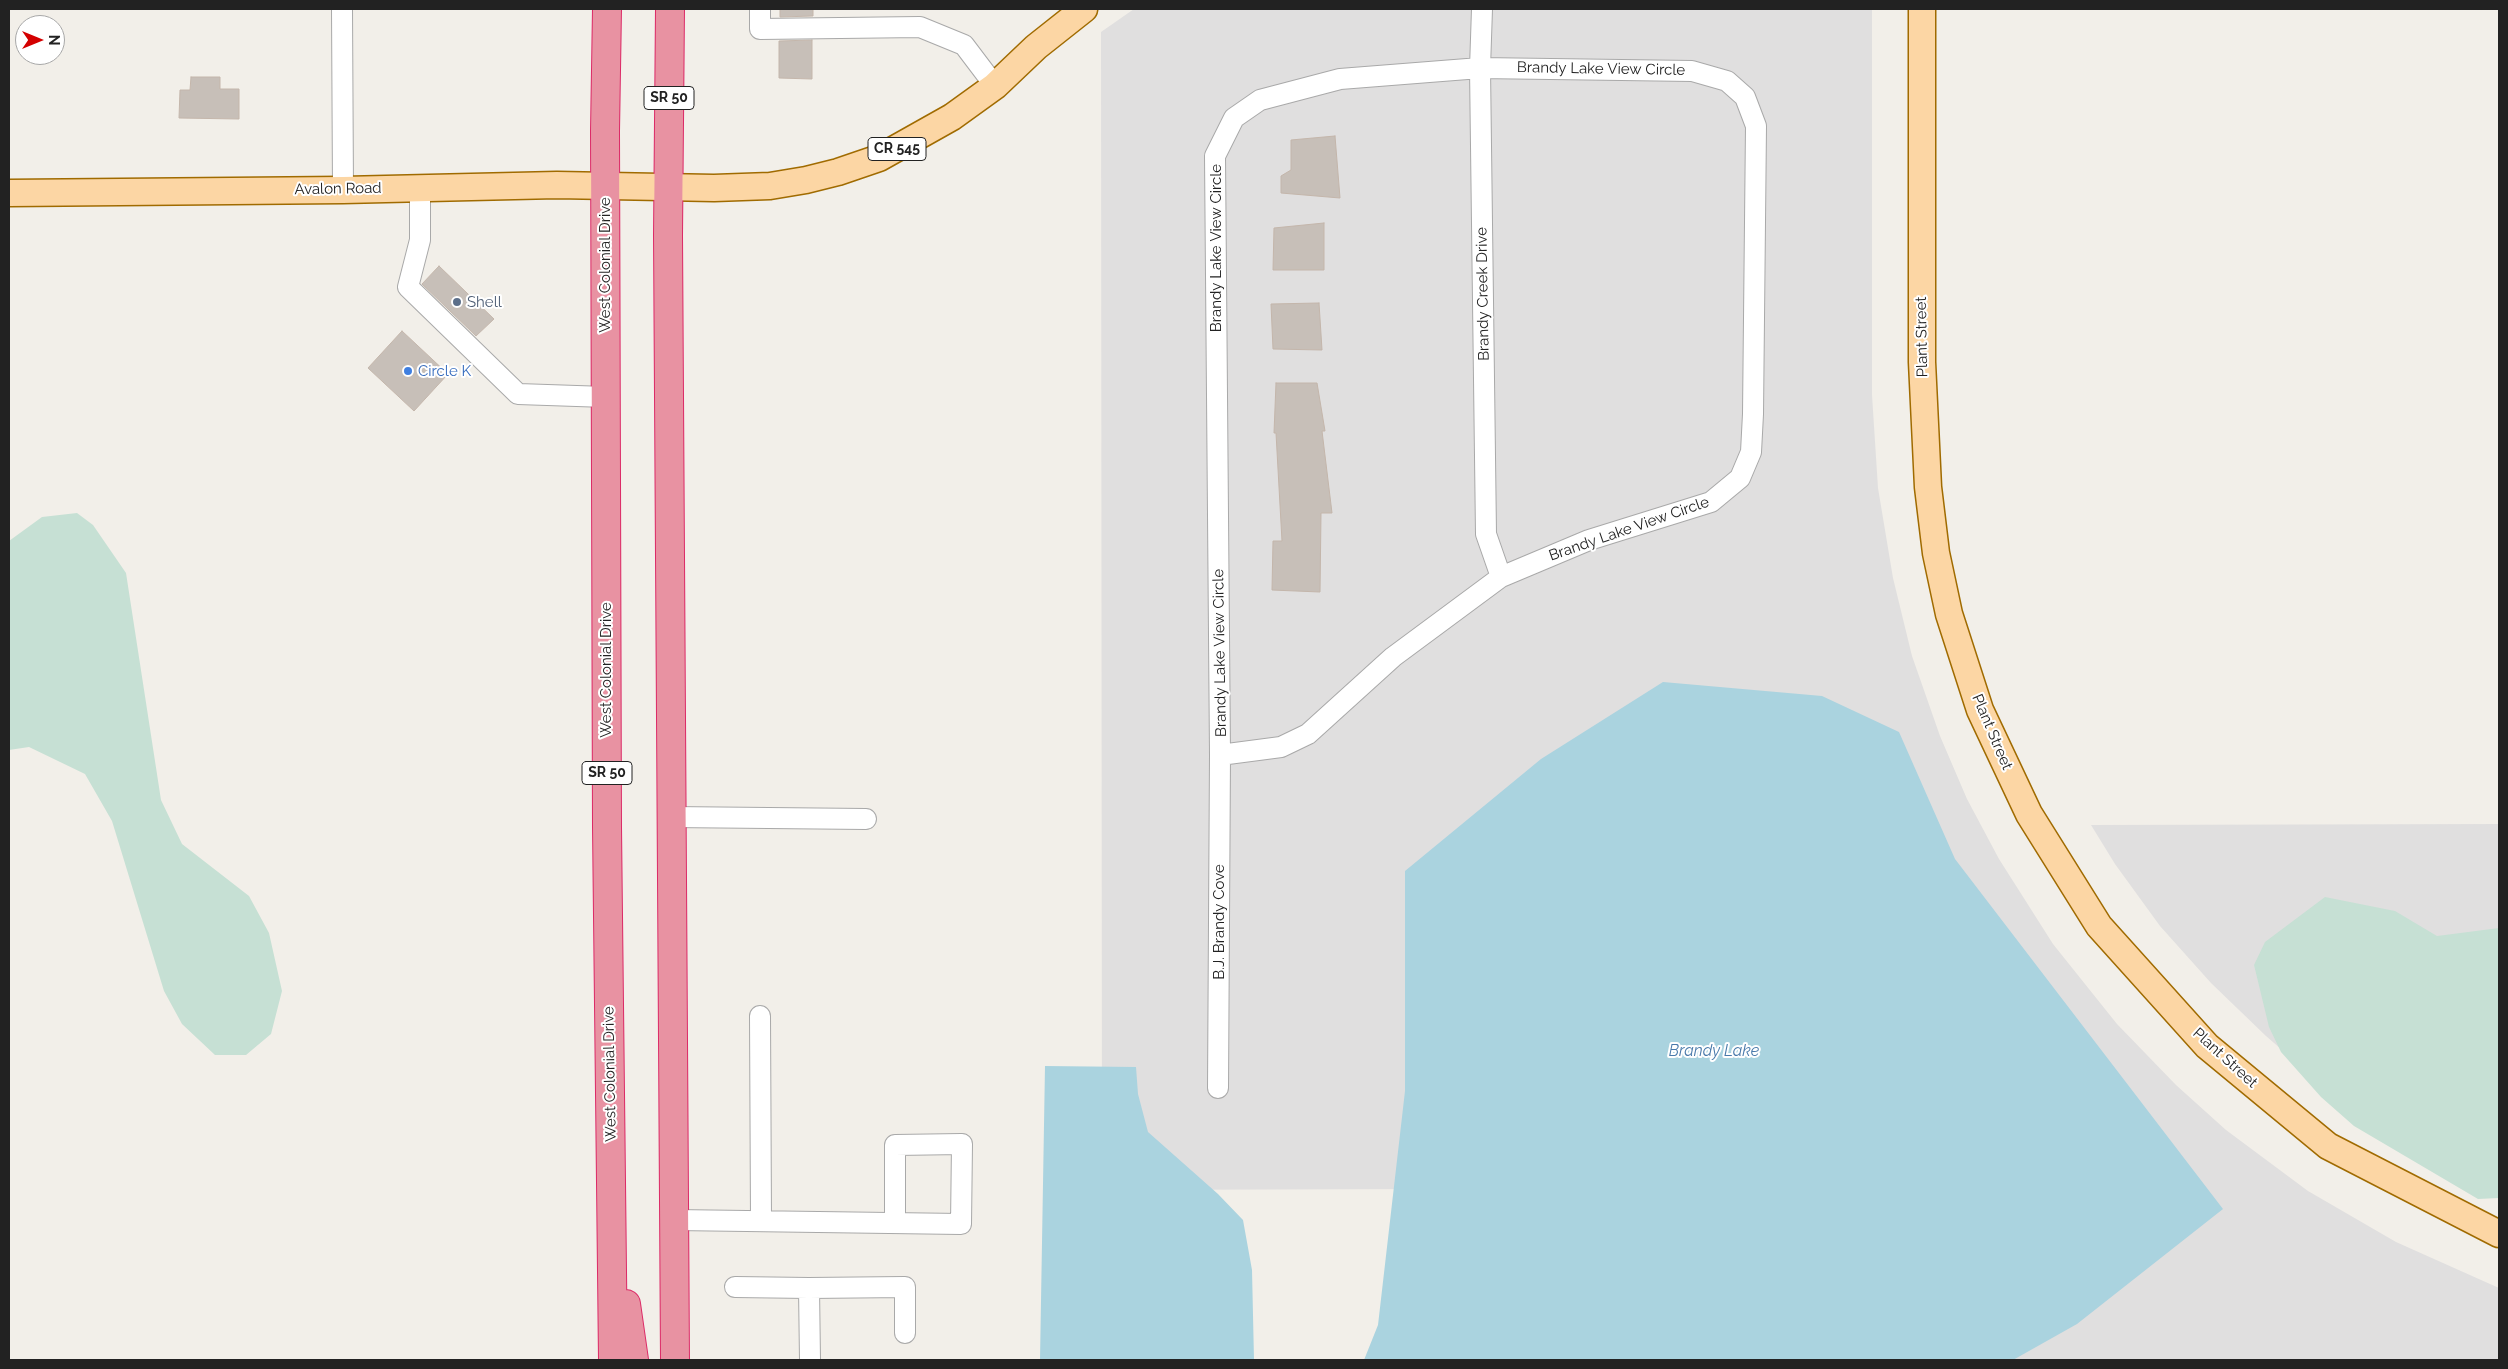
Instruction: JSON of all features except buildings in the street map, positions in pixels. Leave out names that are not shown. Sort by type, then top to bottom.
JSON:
[{"type":"highway","name":"West Colonial Drive","points":[[607,9],[605,186],[613,1360]]},
{"type":"highway","name":"SR 50","points":[[670,9],[668,187],[675,1360]]},
{"type":"highway","points":[[611,1198],[634,1360]]},
{"type":"main road","name":"CR 545","points":[[668,187],[770,186],[838,172],[879,158],[952,118],[996,86],[1036,47],[1084,9]]},
{"type":"main road","name":"Plant Street","points":[[1922,9],[1922,362],[1928,487],[1936,553],[1949,614],[1980,710],[2029,814],[2100,926],[2207,1046],[2328,1146],[2499,1234]]},
{"type":"main road","name":"Avalon Road","points":[[9,193],[343,190],[420,187],[668,187]]},
{"type":"street","points":[[342,9],[343,190]]},
{"type":"street","points":[[760,9],[760,29],[920,28],[964,46],[996,86]]},
{"type":"street","name":"Brandy Creek Drive","points":[[1482,9],[1480,68],[1486,534],[1501,577]]},
{"type":"street","name":"Brandy Lake View Circle","points":[[1480,68],[1692,71],[1727,81],[1745,97],[1756,126],[1751,452],[1740,478],[1711,502],[1589,540],[1501,577],[1393,657],[1308,734],[1281,747],[1220,755],[1215,156],[1234,118],[1260,100],[1340,79],[1480,68]]},
{"type":"street","points":[[420,187],[420,240],[408,287],[518,394],[606,397]]},
{"type":"street","name":"B.J. Brandy Cove","points":[[1218,1088],[1220,755]]},
{"type":"street","points":[[671,818],[866,819]]},
{"type":"street","points":[[760,1016],[761,1220]]},
{"type":"street","points":[[675,1220],[961,1224],[962,1144],[895,1145],[895,1223]]},
{"type":"street","points":[[735,1287],[905,1288],[905,1333]]},
{"type":"street","points":[[810,1288],[810,1360]]},
{"type":"shaded area","points":[[1134,9],[1872,9],[1872,395],[1878,488],[1893,578],[1912,656],[1940,736],[1967,799],[1999,859],[2053,944],[2117,1024],[2176,1085],[2226,1130],[2308,1191],[2396,1242],[2499,1288],[2499,1360],[1439,1360],[1439,1189],[1102,1190],[1101,32]]},
{"type":"shaded area","points":[[2499,824],[2499,1184],[2289,1056],[2266,1036],[2211,983],[2160,926],[2115,864],[2091,825]]},
{"type":"green space","points":[[77,513],[93,525],[126,573],[161,800],[182,844],[249,896],[269,933],[282,991],[271,1034],[246,1055],[215,1055],[182,1024],[164,991],[112,821],[85,774],[29,747],[9,750],[9,541],[42,517]]},
{"type":"green space","points":[[2325,897],[2395,911],[2437,936],[2499,928],[2499,1198],[2478,1199],[2354,1126],[2321,1097],[2281,1052],[2269,1027],[2254,965],[2265,942]]},
{"type":"water","name":"Brandy Lake","points":[[1663,682],[1822,696],[1899,732],[1955,859],[2223,1209],[2077,1324],[2013,1360],[1364,1360],[1378,1325],[1405,1091],[1405,871],[1541,759]]},
{"type":"water","points":[[1045,1066],[1136,1067],[1138,1094],[1148,1132],[1218,1194],[1243,1220],[1252,1270],[1254,1360],[1040,1360]]},
{"type":"place","name":"Shell","points":[[457,302]]},
{"type":"place","name":"Circle K","points":[[408,371]]}]
